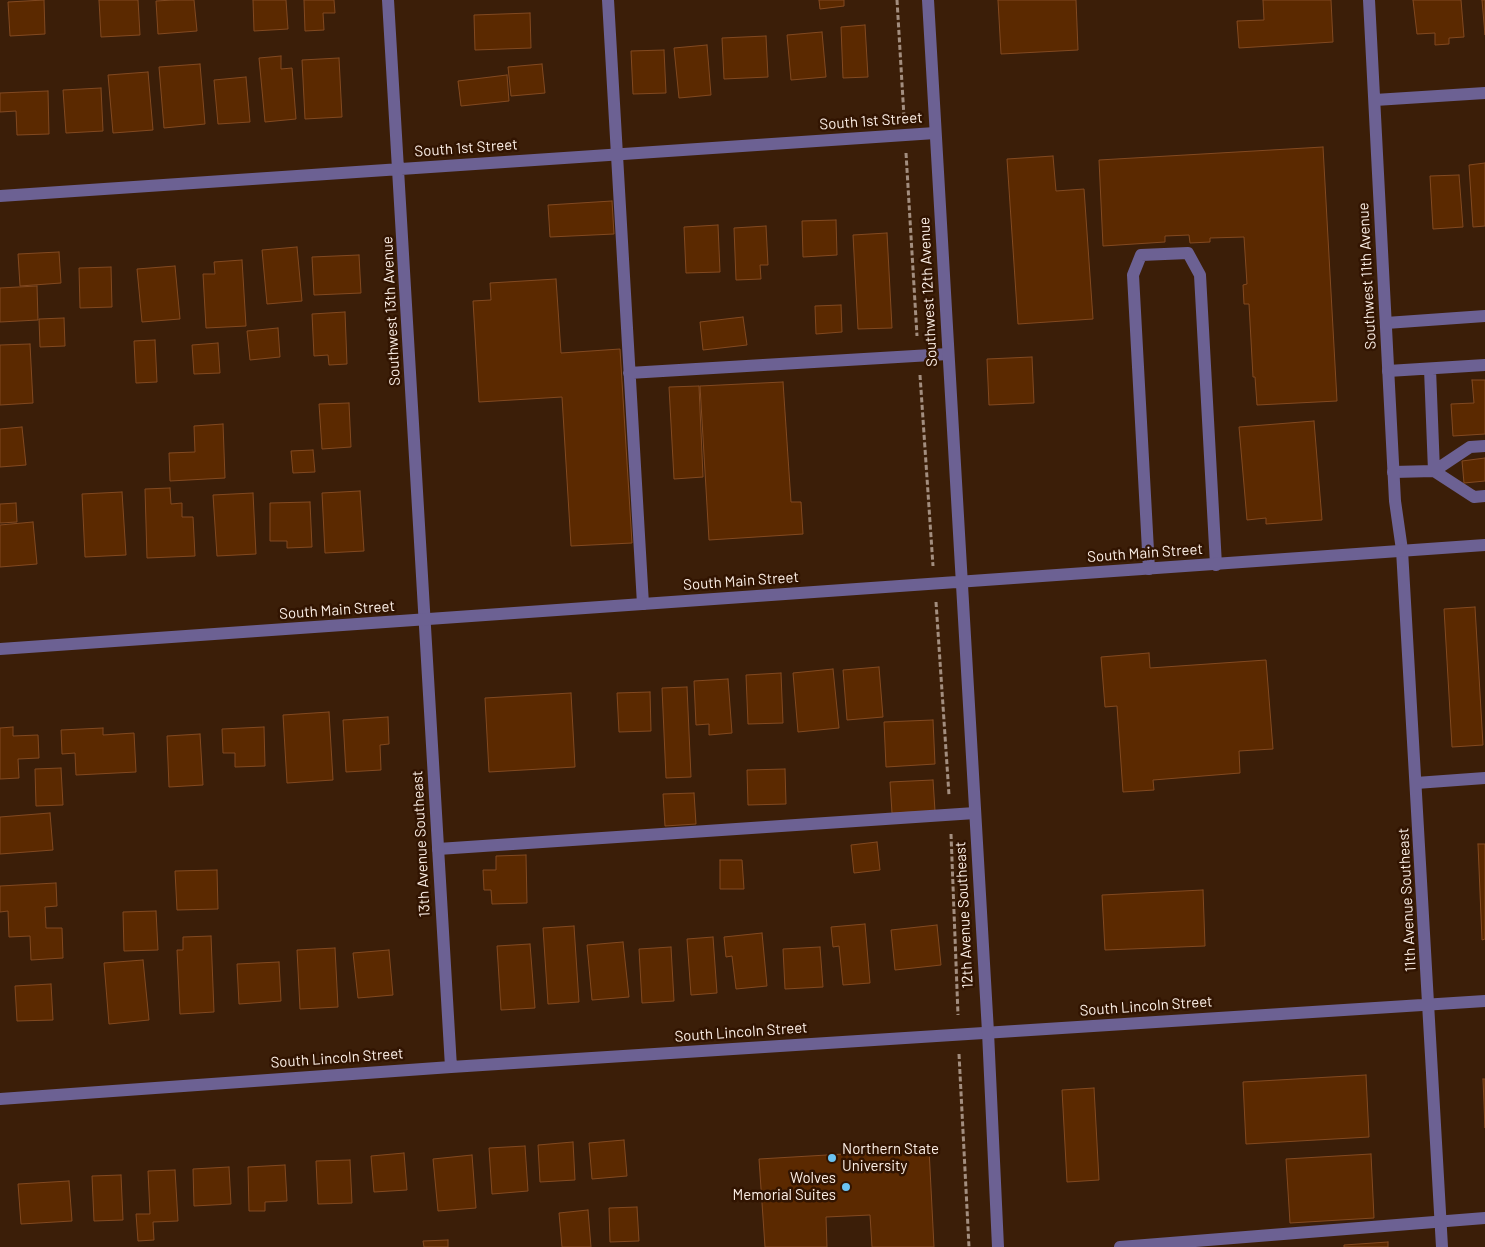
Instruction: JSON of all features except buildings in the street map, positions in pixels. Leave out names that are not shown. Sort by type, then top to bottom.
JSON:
[{"type":"street","name":"Southwest 13th Avenue","points":[[388,0],[424,620]]},
{"type":"street","points":[[608,0],[643,604]]},
{"type":"street","name":"Southwest 12th Avenue","points":[[928,0],[961,582]]},
{"type":"street","name":"Southwest 11th Avenue","points":[[1369,0],[1393,472],[1402,550]]},
{"type":"street","points":[[1375,100],[1485,93]]},
{"type":"street","name":"South 1st Street","points":[[0,196],[399,168],[935,134]]},
{"type":"street","points":[[1149,569],[1133,275],[1141,255],[1188,253],[1200,275],[1216,565]]},
{"type":"street","points":[[1386,323],[1485,316]]},
{"type":"street","points":[[630,373],[948,354]]},
{"type":"street","points":[[1388,372],[1485,365]]},
{"type":"street","points":[[1430,368],[1434,471]]},
{"type":"street","points":[[1393,472],[1434,471],[1470,447],[1485,446]]},
{"type":"street","points":[[1434,471],[1474,497],[1485,496]]},
{"type":"street","name":"South Main Street","points":[[0,649],[1485,545]]},
{"type":"street","name":"11th Avenue Southeast","points":[[1402,550],[1442,1247]]},
{"type":"street","name":"12th Avenue Southeast","points":[[961,582],[988,1032],[998,1247]]},
{"type":"street","name":"13th Avenue Southeast","points":[[424,620],[451,1067]]},
{"type":"street","points":[[1416,783],[1485,778]]},
{"type":"street","points":[[438,849],[975,813]]},
{"type":"street","name":"South Lincoln Street","points":[[0,1099],[451,1067],[1485,1001]]},
{"type":"street","points":[[1120,1247],[1485,1218]]},
{"type":"path","points":[[897,0],[918,356],[950,815],[958,1034],[969,1247]]},
{"type":"place","name":"Northern State University","points":[[832,1158]]},
{"type":"place","name":"Wolves Memorial Suites","points":[[846,1187]]}]
